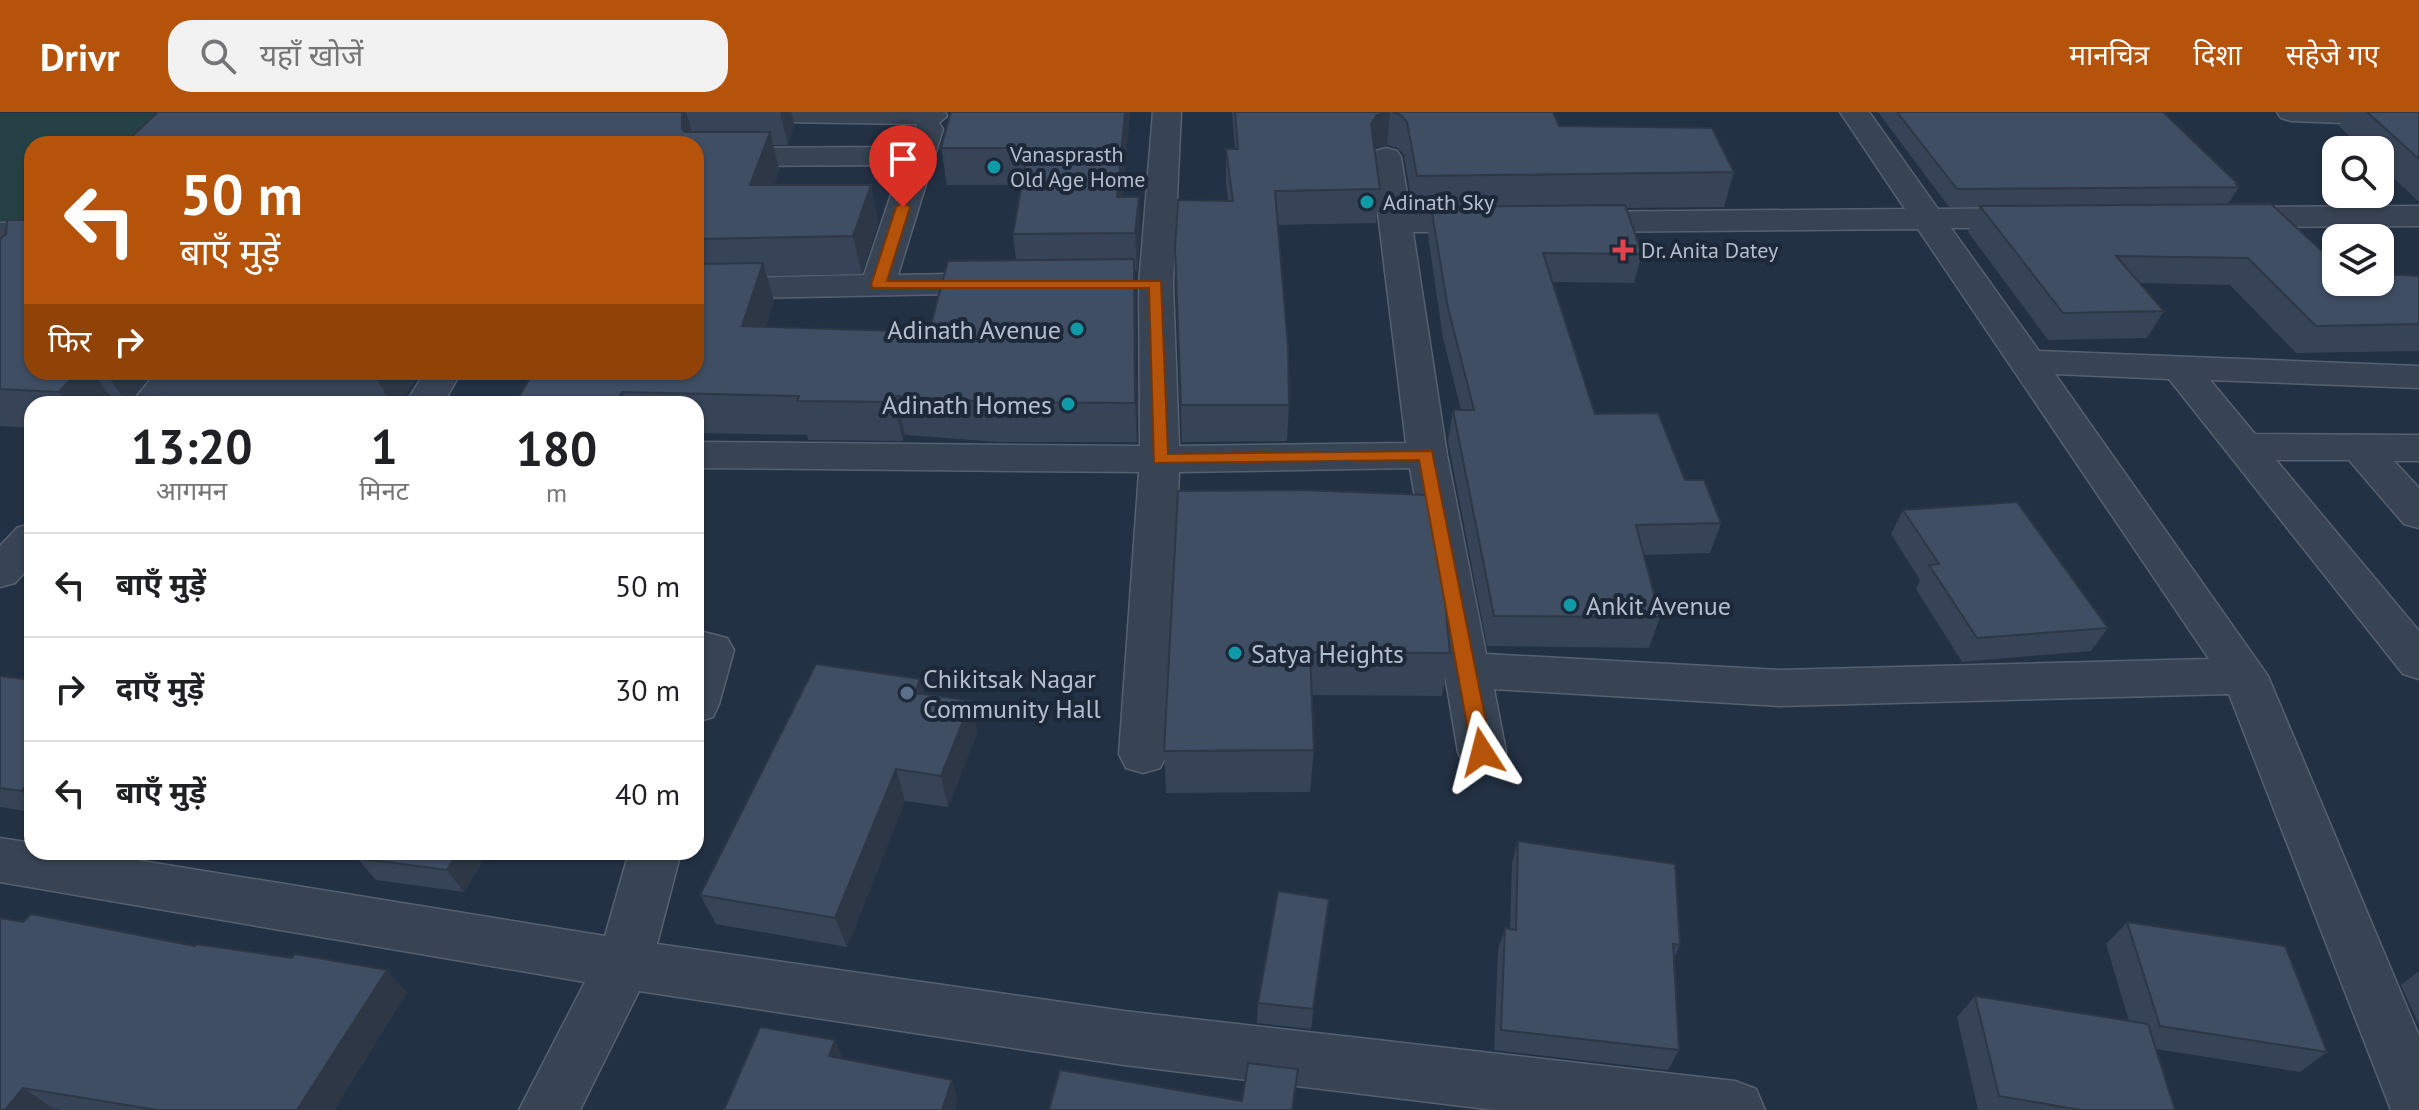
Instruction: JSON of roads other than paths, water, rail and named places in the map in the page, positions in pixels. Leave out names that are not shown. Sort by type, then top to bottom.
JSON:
[{"type":"street","points":[[718,112],[934,114],[878,285]]},
{"type":"street","points":[[1143,754],[1160,459],[1142,284],[1167,112]]},
{"type":"street","points":[[1854,112],[2245,676],[2419,1107]]},
{"type":"street","points":[[2291,112],[2419,117]]},
{"type":"street","points":[[704,157],[919,156]]},
{"type":"street","points":[[1386,157],[1427,455],[1482,752]]},
{"type":"street","points":[[2198,217],[2419,216]]},
{"type":"street","points":[[1397,223],[2071,218]]},
{"type":"street","points":[[0,233],[24,247]]},
{"type":"street","points":[[704,289],[1041,283]]},
{"type":"street","points":[[2026,362],[2419,377]]},
{"type":"street","points":[[2180,368],[2419,662]]},
{"type":"street","points":[[156,396],[170,380]]},
{"type":"street","points":[[2244,447],[2419,448]]},
{"type":"street","points":[[2360,448],[2419,514]]},
{"type":"street","points":[[704,455],[1160,459],[1427,455]]},
{"type":"street","points":[[704,649],[711,650],[704,675]]},
{"type":"street","points":[[1468,670],[1780,688],[2245,676]]},
{"type":"street","points":[[0,860],[624,964],[1124,1038],[1735,1110]]},
{"type":"street","points":[[549,1110],[624,964],[653,860]]},
{"type":"place","name":"Vanasprasth Old Age Home","points":[[994,167]]},
{"type":"place","name":"Adinath Sky","points":[[1367,202]]},
{"type":"place","name":"Dr. Anita Datey","points":[[1623,250]]},
{"type":"place","name":"Adinath Avenue","points":[[1077,329]]},
{"type":"place","name":"Adinath Homes","points":[[1068,404]]},
{"type":"place","name":"Ankit Avenue","points":[[1570,605]]},
{"type":"place","name":"Satya Heights","points":[[1235,653]]},
{"type":"place","name":"Chikitsak Nagar Community Hall","points":[[907,693]]}]
